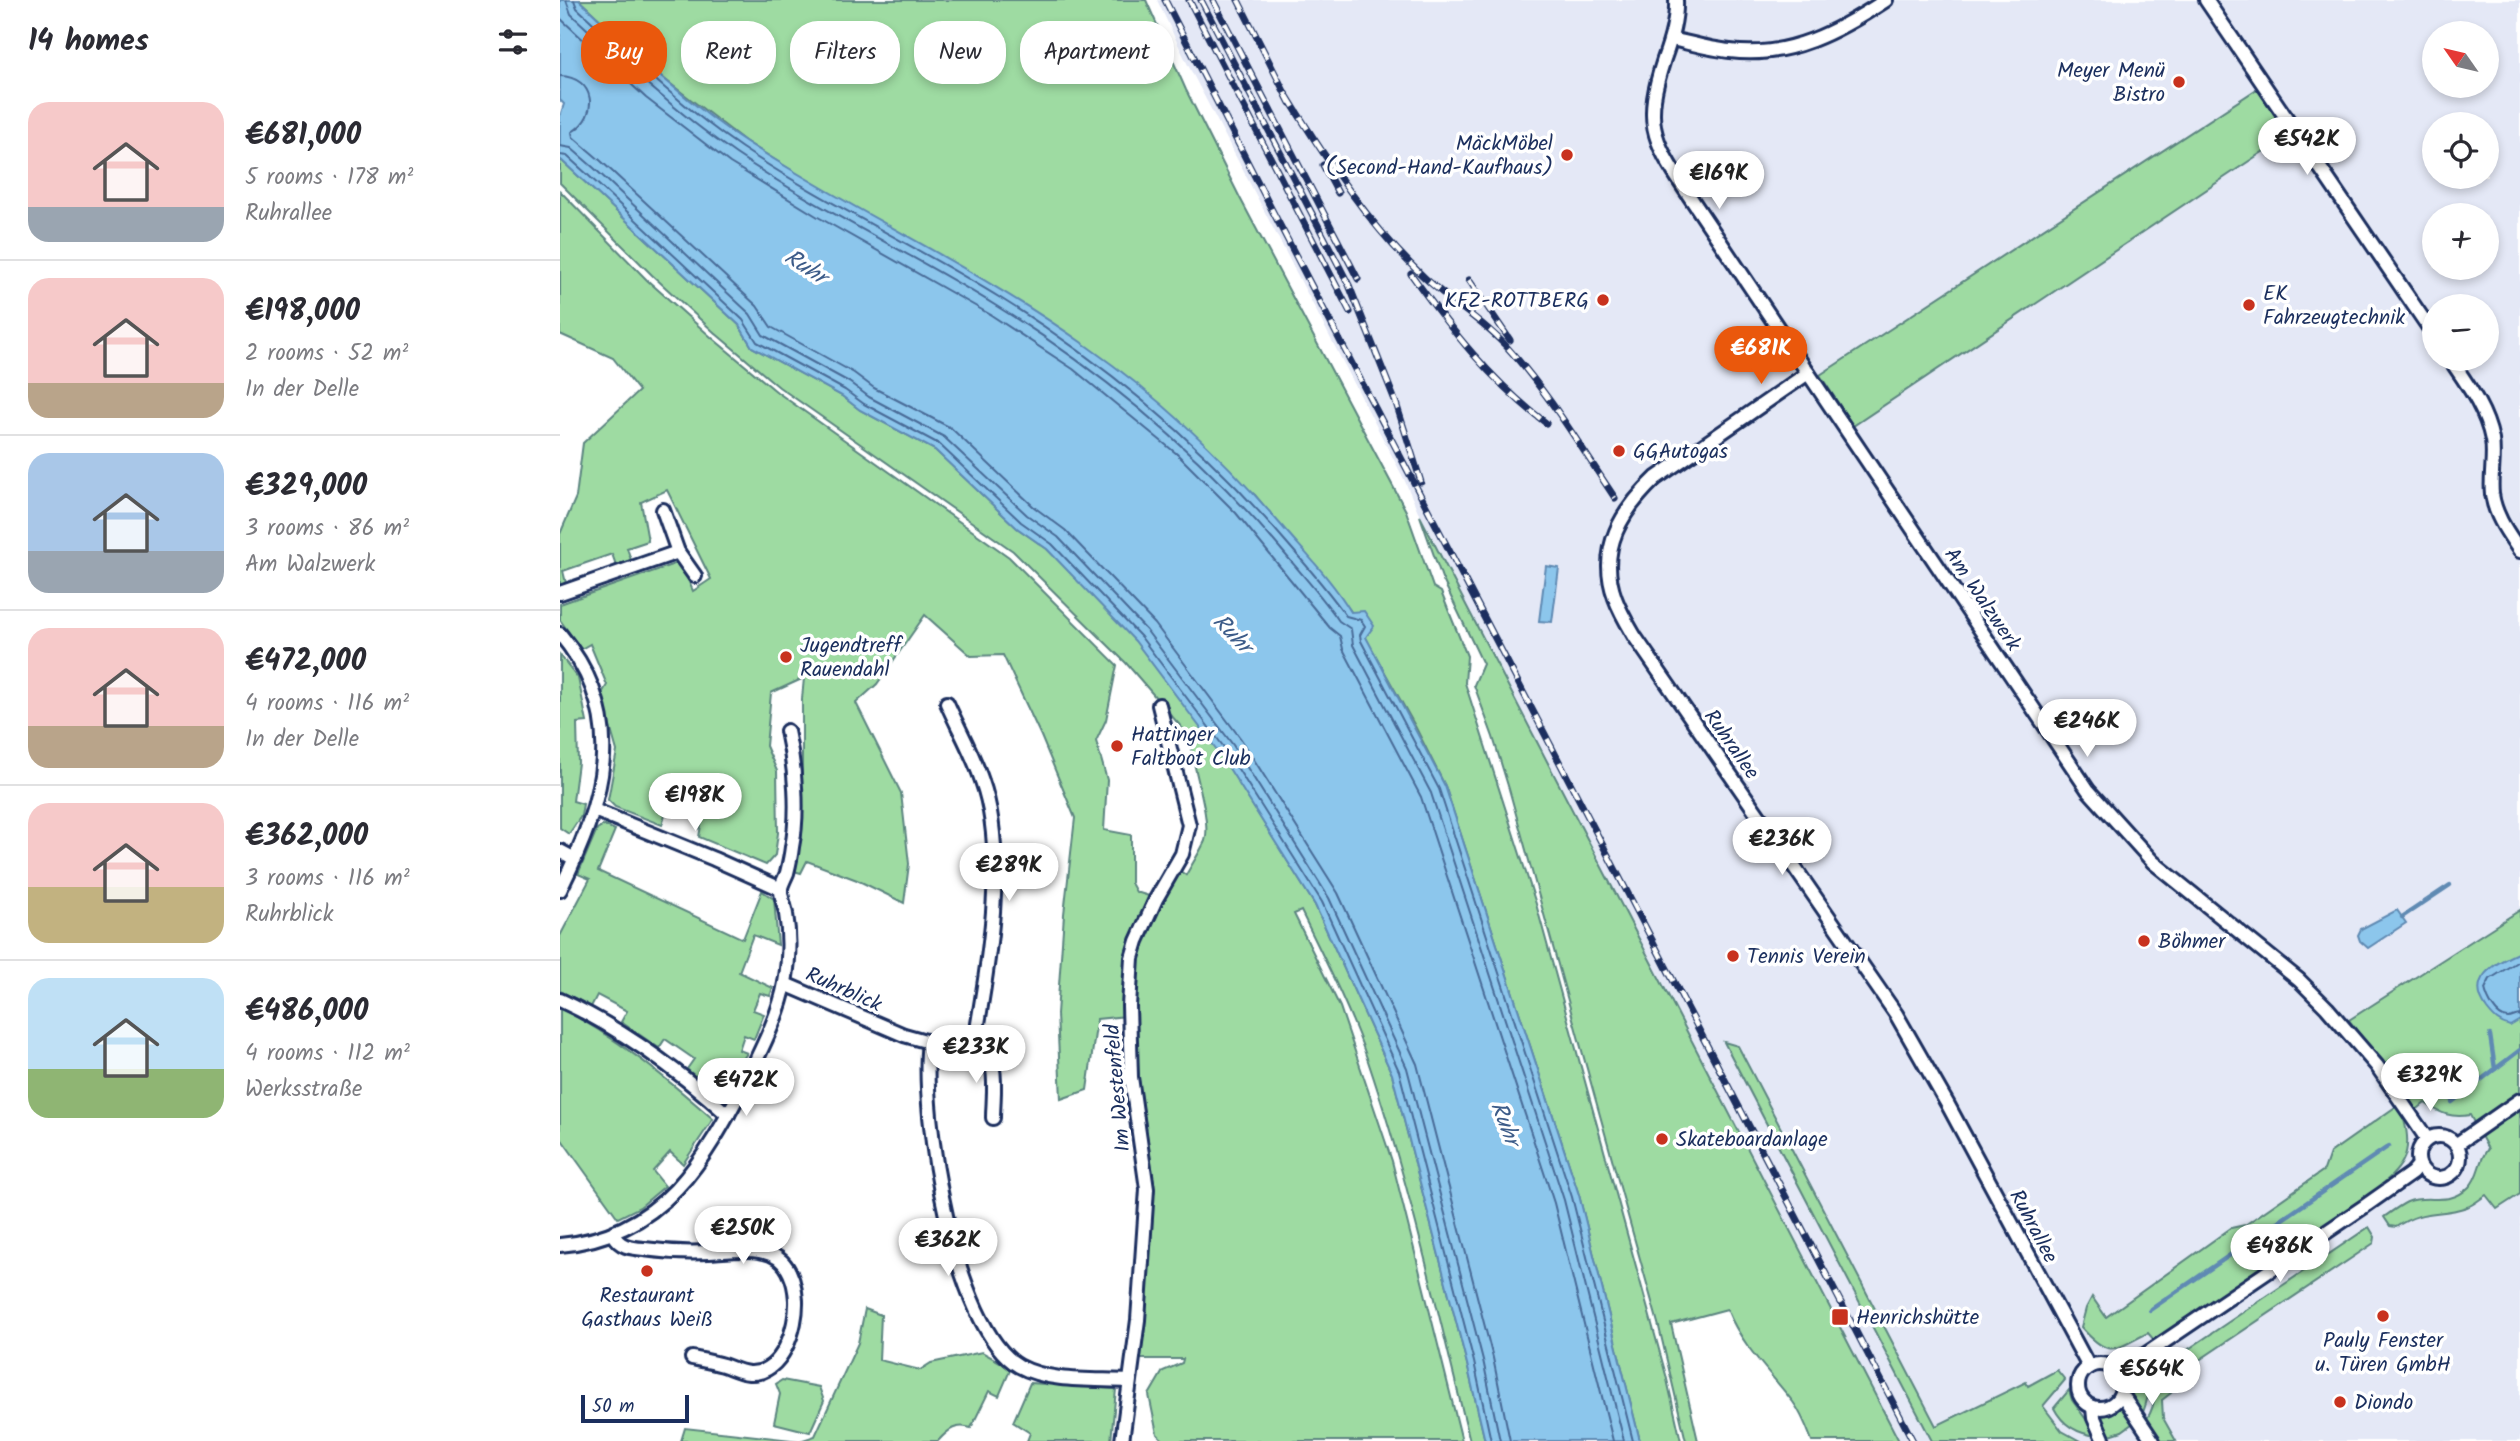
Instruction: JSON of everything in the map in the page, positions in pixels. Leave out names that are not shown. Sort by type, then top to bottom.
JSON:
[{"type":"street","name":"Am Walzwerk","points":[[1676,0],[1671,39],[1652,107],[1654,132],[1664,157],[2088,790],[2153,862],[2300,980],[2377,1066],[2427,1139]]},
{"type":"street","points":[[1671,39],[1731,51],[1767,52],[1803,44],[1836,30],[1886,0]]},
{"type":"street","points":[[2206,0],[2422,317]]},
{"type":"street","points":[[2458,371],[2475,396],[2487,421],[2492,443],[2492,494],[2498,517],[2520,551]]},
{"type":"street","name":"Ruhrallee","points":[[1808,373],[1656,478],[1634,499],[1615,531],[1611,551],[1611,585],[1615,599],[1639,644],[1896,1014],[1921,1055],[2089,1367]]},
{"type":"street","points":[[663,510],[678,552],[695,576]]},
{"type":"street","points":[[560,593],[678,552]]},
{"type":"street","points":[[560,634],[584,667],[593,685],[599,710],[603,763],[594,810],[560,890]]},
{"type":"street","points":[[947,703],[982,780],[993,842],[994,872],[988,962],[975,1041],[983,1045],[990,1055],[993,1118]]},
{"type":"street","name":"Im Westenfeld","points":[[1122,1441],[1140,1297],[1147,1189],[1131,1076],[1129,1006],[1132,958],[1152,909],[1182,854],[1189,825],[1159,705]]},
{"type":"street","points":[[560,1245],[597,1240],[613,1234],[641,1219],[679,1186],[703,1157],[761,1050],[785,984],[789,944],[781,889],[794,838],[793,760],[787,731]]},
{"type":"street","points":[[594,810],[781,889]]},
{"type":"street","points":[[560,851],[575,859]]},
{"type":"street","name":"Ruhrblick","points":[[785,984],[881,1026],[929,1042],[940,1045],[975,1041]]},
{"type":"street","points":[[560,1000],[652,1052],[699,1088],[728,1115]]},
{"type":"street","points":[[929,1042],[928,1103],[932,1147],[941,1195],[964,1275],[988,1335],[1008,1358],[1032,1372],[1047,1376],[1129,1381]]},
{"type":"street","points":[[2457,1144],[2520,1100]]},
{"type":"street","points":[[2443,1135],[2457,1144],[2461,1158],[2450,1175],[2443,1178],[2429,1176],[2419,1165],[2418,1151],[2427,1139],[2443,1135]]},
{"type":"street","points":[[2118,1373],[2365,1206],[2412,1173],[2419,1165]]},
{"type":"street","points":[[613,1234],[617,1241],[625,1246],[649,1250],[761,1250],[776,1257],[788,1269],[793,1282],[796,1308],[785,1349],[769,1368],[747,1373],[692,1358]]},
{"type":"street","points":[[2104,1364],[2118,1373],[2123,1384],[2119,1399],[2108,1407],[2093,1408],[2086,1404],[2077,1387],[2079,1379],[2089,1367],[2104,1364]]},
{"type":"street","points":[[2122,1393],[2153,1441]]},
{"type":"street","points":[[2093,1408],[2104,1441]]},
{"type":"shaded area","points":[[1157,0],[2520,0],[2520,910],[2349,1020],[2408,1097],[2470,1110],[2488,1149],[2520,1194],[2520,1441],[2080,1441],[2062,1432],[2048,1415],[2025,1441],[1899,1441],[1420,516],[1404,479],[1188,65],[1174,36],[1174,21],[1167,21]]},
{"type":"green space","points":[[579,0],[1146,0],[1155,21],[1020,21],[1020,84],[1174,84],[1174,63],[1240,198],[1406,511],[1433,587],[1441,592],[1467,656],[1465,683],[1536,904],[1666,1375],[1681,1441],[1640,1441],[1579,1195],[1445,786],[1350,610],[1255,495],[927,248],[831,195],[745,141],[667,81],[667,21],[602,21]]},
{"type":"green space","points":[[2257,89],[2288,135],[1853,426],[1820,375]]},
{"type":"green space","points":[[560,159],[739,325],[752,347],[935,450],[1017,528],[1047,549],[1137,640],[1220,753],[1315,905],[1392,1074],[1485,1441],[1470,1441],[1423,1250],[1383,1108],[1353,1023],[1301,911],[1294,914],[1340,1007],[1392,1161],[1462,1441],[1164,1441],[1157,1434],[1149,1395],[1163,1371],[1182,1363],[1183,1359],[1138,1359],[1149,1275],[1153,1175],[1139,1080],[1133,1012],[1137,955],[1155,907],[1178,870],[1186,875],[1205,841],[1204,805],[1189,736],[1126,663],[1013,551],[779,387],[715,333],[652,275],[560,183]]},
{"type":"green space","points":[[560,191],[647,280],[711,337],[777,392],[1009,557],[1117,665],[1106,720],[1096,741],[1107,780],[1104,830],[1131,835],[1131,883],[1136,892],[1152,897],[1129,952],[1126,1016],[1097,1019],[1087,1090],[1061,1099],[1057,1014],[1064,914],[1075,818],[1003,655],[971,656],[925,615],[877,684],[856,703],[901,793],[909,864],[904,903],[857,880],[807,861],[801,873],[794,871],[802,835],[804,678],[771,693],[766,746],[777,771],[778,833],[775,855],[766,865],[699,837],[703,814],[668,804],[662,825],[615,807],[608,800],[617,751],[601,695],[607,685],[590,644],[581,649],[560,620],[560,604],[680,562],[693,591],[711,579],[667,490],[641,502],[648,541],[627,548],[631,560],[616,565],[612,554],[563,571],[566,583],[560,585],[560,534],[576,497],[583,443],[639,391],[613,358],[560,334]]},
{"type":"green space","points":[[1420,516],[1899,1441],[1812,1441],[1796,1407],[1748,1347],[1727,1309],[1671,1324],[1698,1441],[1686,1441],[1659,1327],[1509,789],[1474,685],[1483,664],[1442,578]]},
{"type":"green space","points":[[560,655],[578,678],[587,722],[577,723],[578,763],[573,801],[583,804],[581,816],[569,834],[560,828]]},
{"type":"green space","points":[[604,825],[615,830],[598,871],[743,939],[762,891],[774,899],[778,945],[753,935],[739,972],[773,988],[770,996],[760,993],[753,1010],[764,1014],[754,1039],[744,1035],[739,1050],[747,1053],[718,1097],[687,1069],[694,1059],[665,1039],[659,1048],[621,1022],[627,1011],[597,995],[591,1007],[560,991],[560,936],[590,879],[578,874],[597,829]]},
{"type":"green space","points":[[2520,910],[2520,1194],[2497,1209],[2486,1195],[2467,1207],[2423,1215],[2396,1227],[2390,1226],[2384,1217],[2407,1202],[2446,1199],[2469,1187],[2488,1149],[2470,1115],[2446,1114],[2425,1103],[2404,1120],[2407,1143],[2403,1161],[2374,1191],[2154,1340],[2148,1333],[2120,1347],[2106,1348],[2081,1327],[2092,1297],[2106,1317],[2231,1228],[2245,1225],[2324,1170],[2330,1153],[2408,1098],[2349,1020]]},
{"type":"green space","points":[[560,1008],[621,1045],[713,1119],[683,1164],[670,1152],[653,1171],[665,1186],[640,1207],[618,1218],[560,1137]]},
{"type":"green space","points":[[1724,1042],[1738,1046],[1936,1426],[2026,1382],[2028,1386],[2057,1370],[2065,1380],[2043,1406],[2062,1431],[2080,1441],[1932,1441]]},
{"type":"green space","points":[[2369,1227],[2375,1237],[2374,1243],[2165,1383],[2171,1393],[2162,1400],[2163,1418],[2176,1441],[2158,1441],[2146,1420],[2153,1407],[2158,1378],[2165,1365]]},
{"type":"green space","points":[[865,1309],[881,1315],[879,1360],[920,1370],[931,1363],[982,1352],[1011,1368],[999,1396],[989,1391],[971,1428],[953,1428],[938,1441],[800,1441],[815,1436],[858,1343]]},
{"type":"green space","points":[[2155,1356],[2158,1363],[2152,1375],[2142,1414],[2132,1398],[2131,1385]]},
{"type":"green space","points":[[782,1380],[819,1387],[824,1401],[810,1432],[774,1423],[780,1394],[776,1384]]},
{"type":"green space","points":[[1030,1383],[1116,1389],[1111,1441],[1027,1441],[1030,1433],[1013,1422]]},
{"type":"green space","points":[[2069,1390],[2072,1400],[2098,1436],[2072,1428],[2054,1408]]},
{"type":"green space","points":[[2123,1404],[2136,1421],[2122,1431],[2107,1436],[2100,1416],[2113,1413]]},
{"type":"green space","points":[[685,1428],[800,1441],[681,1441]]},
{"type":"water","name":"Ruhr","points":[[560,0],[579,0],[601,21],[581,21],[581,84],[667,84],[667,81],[748,143],[1047,319],[1114,366],[1190,430],[1260,500],[1336,589],[1351,612],[1364,611],[1374,626],[1366,637],[1445,786],[1579,1195],[1640,1441],[1485,1441],[1392,1074],[1315,905],[1220,754],[1135,641],[1047,549],[1017,528],[935,450],[752,347],[739,325],[560,159],[560,116],[564,104],[560,100]]},
{"type":"water","points":[[1546,566],[1559,568],[1552,622],[1539,621]]},
{"type":"water","points":[[2397,910],[2406,923],[2368,948],[2360,941],[2358,935],[2361,929]]},
{"type":"water","points":[[2520,952],[2520,1020],[2510,1026],[2494,1018],[2481,998],[2479,989],[2481,981],[2492,967]]},
{"type":"waterway","points":[[2402,917],[2450,885]]},
{"type":"waterway","points":[[2490,1035],[2495,1069]]},
{"type":"waterway","points":[[2452,1102],[2520,1050]]},
{"type":"waterway","points":[[2150,1310],[2389,1146]]},
{"type":"railway","points":[[1165,0],[1913,1441]]},
{"type":"railway","points":[[1189,0],[1350,312]]},
{"type":"railway","points":[[1201,0],[1349,285],[1396,403],[1421,482]]},
{"type":"railway","points":[[1213,0],[1358,279]]},
{"type":"railway","points":[[1238,0],[1290,103]]},
{"type":"railway","points":[[1287,96],[1333,168],[1368,215],[1425,278],[1506,346],[1550,401],[1615,498]]},
{"type":"railway","points":[[1323,165],[1338,193]]},
{"type":"railway","points":[[1411,274],[1473,354],[1507,390],[1546,423]]},
{"type":"railway","points":[[1469,280],[1510,340]]},
{"type":"place","name":"Meyer Menü Bistro","points":[[2179,82]]},
{"type":"place","name":"MäckMöbel (Second-Hand-Kaufhaus)","points":[[1567,155]]},
{"type":"place","name":"KFZ-ROTTBERG","points":[[1603,300]]},
{"type":"place","name":"EK Fahrzeugtechnik","points":[[2249,305]]},
{"type":"place","name":"GGAutogas","points":[[1619,451]]},
{"type":"place","name":"Jugendtreff Rauendahl","points":[[786,657]]},
{"type":"place","name":"Hattinger Faltboot Club","points":[[1117,746]]},
{"type":"place","name":"Böhmer","points":[[2144,941]]},
{"type":"place","name":"Tennis Verein","points":[[1733,956]]},
{"type":"place","name":"Skateboardanlage","points":[[1662,1139]]},
{"type":"place","name":"Restaurant Gasthaus Weiß","points":[[647,1271]]},
{"type":"place","name":"Pauly Fenster u. Türen GmbH","points":[[2383,1316]]},
{"type":"place","name":"Henrichshütte","points":[[1840,1317]]},
{"type":"place","name":"Diondo","points":[[2340,1402]]}]
